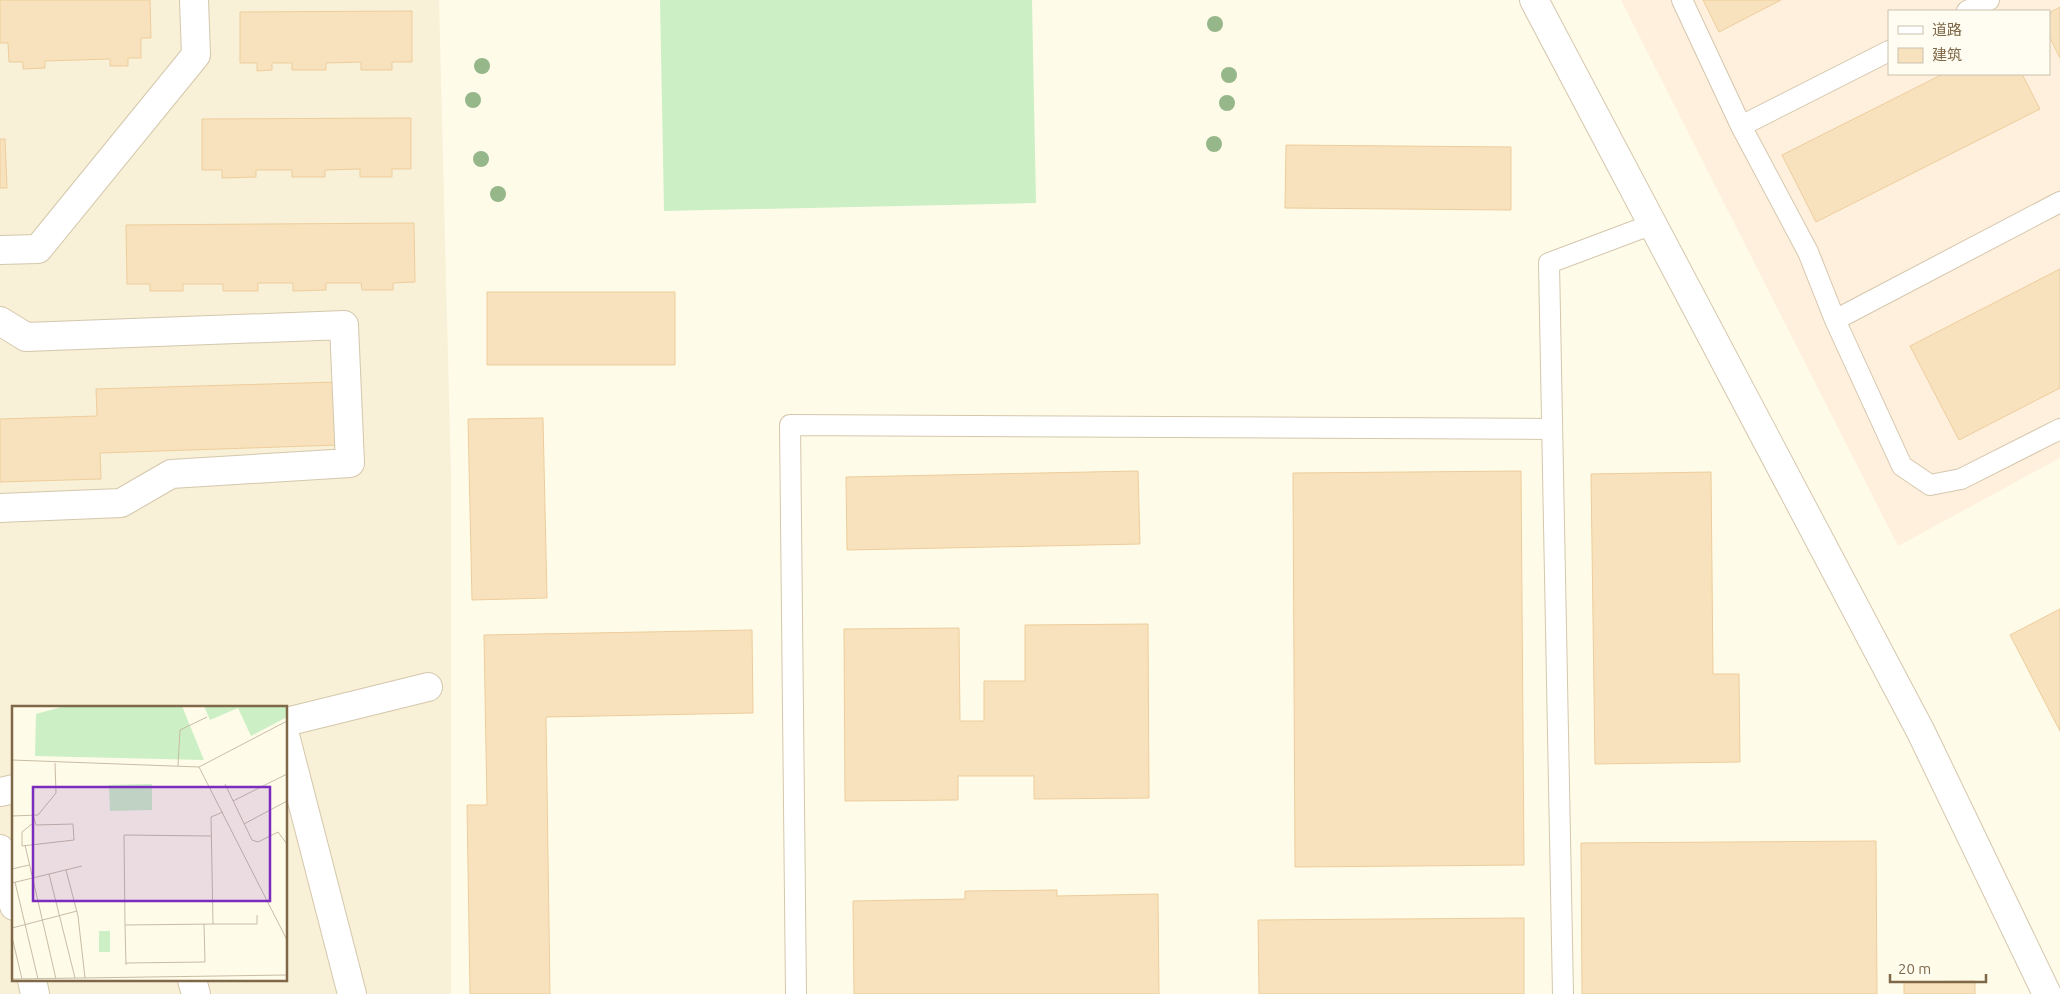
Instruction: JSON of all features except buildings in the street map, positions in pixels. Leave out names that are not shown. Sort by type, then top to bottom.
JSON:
[{"type":"street","points":[[0,250],[38,249],[196,55],[194,0]]},
{"type":"street","points":[[1534,0],[1921,732],[2047,994]]},
{"type":"street","points":[[0,321],[26,337],[344,325],[350,464],[171,474],[121,503],[0,508]]},
{"type":"street","points":[[288,722],[428,688]]},
{"type":"street","points":[[288,747],[352,994]]},
{"type":"street","points":[[0,849],[12,898]]},
{"type":"lane","points":[[1682,0],[1741,126],[1808,252],[1835,320],[1902,466],[1930,485],[1961,480],[2060,429]]},
{"type":"lane","points":[[1969,10],[1989,0]]},
{"type":"lane","points":[[1741,126],[1888,52]]},
{"type":"lane","points":[[1835,320],[2060,202]]},
{"type":"lane","points":[[1563,994],[1549,263],[1653,224]]},
{"type":"lane","points":[[796,994],[790,425],[1552,429]]},
{"type":"shaded area","points":[[0,0],[439,0],[451,476],[451,994],[0,994]]},
{"type":"shaded area","points":[[1621,0],[2060,0],[2060,458],[1898,546]]},
{"type":"green space","points":[[660,0],[1032,0],[1036,203],[664,211]]}]
